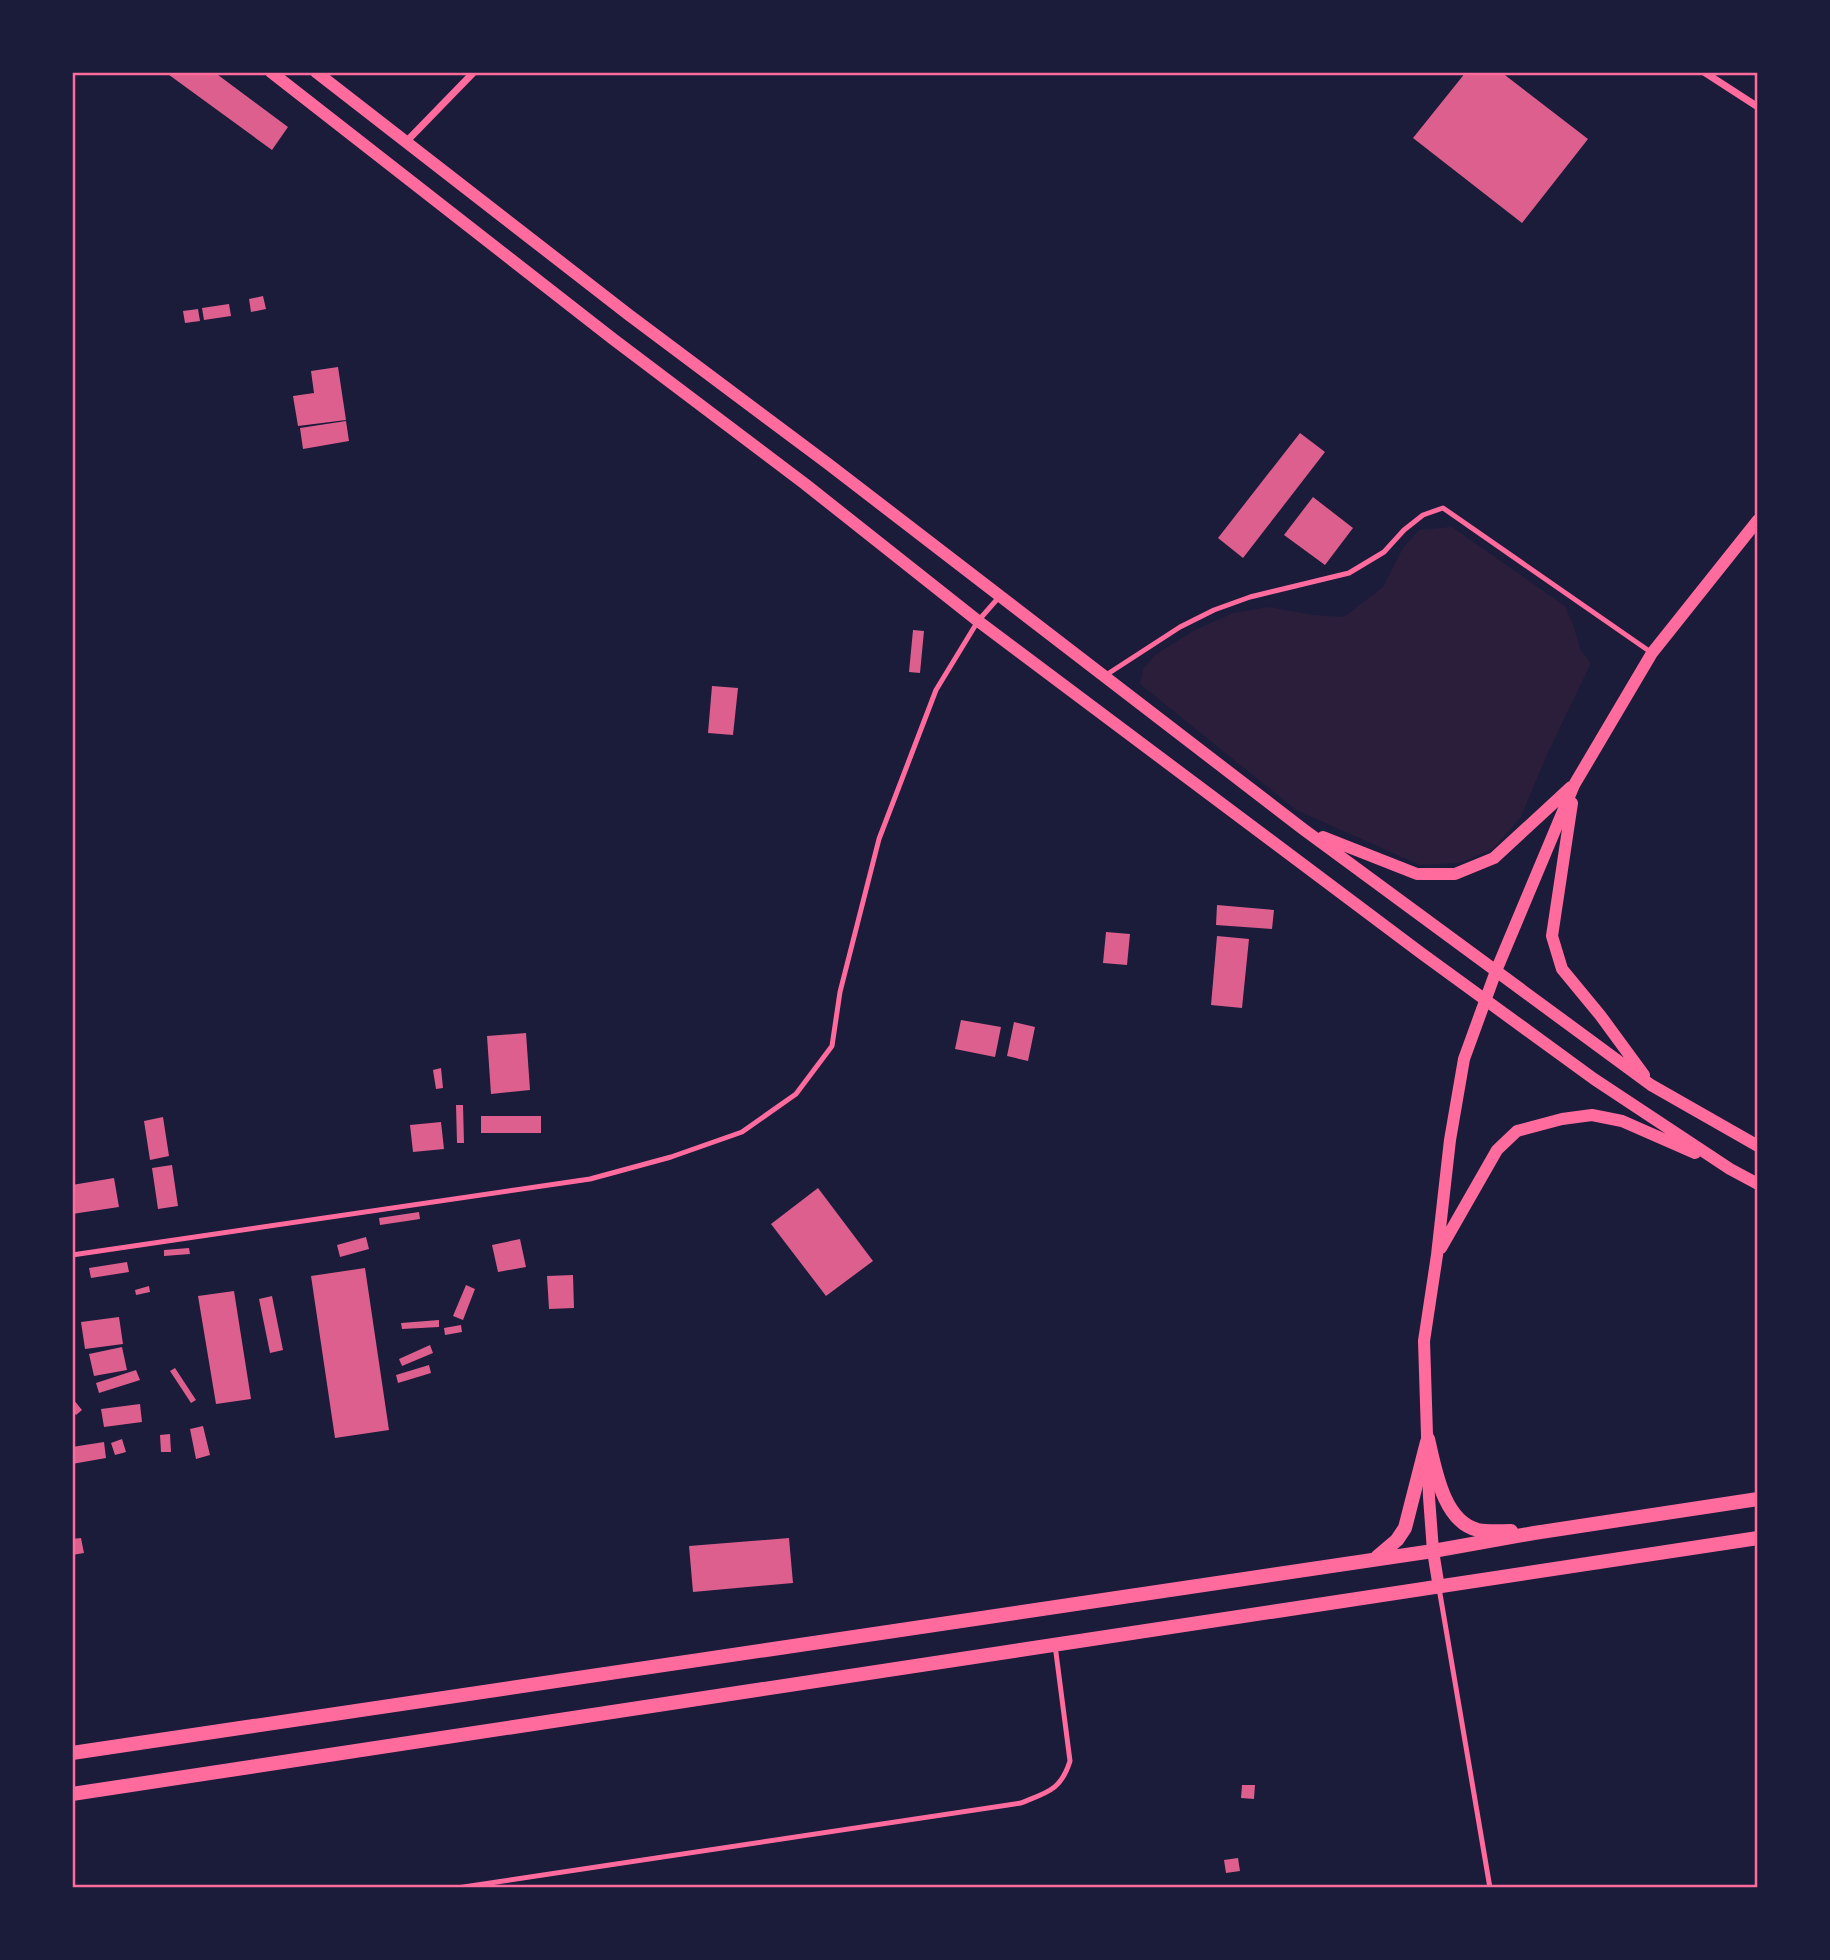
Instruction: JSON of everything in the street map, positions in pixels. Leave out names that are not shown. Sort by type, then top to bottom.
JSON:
[{"type":"main road","points":[[1428,1439],[1441,1491],[1464,1523],[1477,1530],[1534,1533]]},
{"type":"main road","points":[[1376,1558],[1397,1540],[1405,1528],[1428,1439]]},
{"type":"main road","points":[[72,1753],[1433,1551],[1758,1499]]},
{"type":"main road","points":[[72,1794],[1758,1538]]},
{"type":"street","points":[[271,72],[613,339],[805,484],[978,621],[1486,1001],[1594,1079],[1730,1169]]},
{"type":"street","points":[[316,72],[405,143],[1106,675],[1303,829],[1651,1085],[1758,1146]]},
{"type":"street","points":[[405,143],[474,72]]},
{"type":"street","points":[[1704,72],[1758,107]]},
{"type":"street","points":[[1439,1588],[1433,1551],[1424,1341],[1450,1140],[1464,1059],[1496,971],[1574,785],[1652,653],[1758,520]]},
{"type":"street","points":[[1303,829],[1417,874],[1455,874],[1494,858],[1574,785]]},
{"type":"street","points":[[1574,785],[1552,936],[1562,969],[1600,1015],[1651,1085]]},
{"type":"street","points":[[1437,1255],[1497,1150],[1517,1131],[1562,1119],[1592,1115],[1622,1121],[1758,1184]]},
{"type":"lane","points":[[1106,675],[1180,627],[1214,610],[1250,597],[1349,573],[1384,552],[1404,530],[1423,515],[1443,508],[1652,653]]},
{"type":"lane","points":[[72,1255],[590,1179],[671,1157],[742,1132],[796,1094],[832,1046],[840,992],[879,839],[936,690],[978,621],[1000,596]]},
{"type":"lane","points":[[1439,1588],[1490,1888]]},
{"type":"lane","points":[[457,1888],[1021,1803],[1051,1791],[1065,1777],[1070,1761],[1055,1645]]},
{"type":"shaded area","points":[[1452,527],[1565,606],[1580,649],[1591,663],[1521,817],[1493,849],[1459,863],[1420,865],[1296,810],[1140,684],[1143,669],[1155,655],[1193,631],[1233,613],[1268,607],[1344,617],[1383,587],[1403,548],[1419,530]]},
{"type":"building","points":[[165,72],[214,72],[288,127],[272,150]]},
{"type":"building","points":[[1466,72],[1501,72],[1588,139],[1522,223],[1413,138]]},
{"type":"building","points":[[263,296],[266,309],[251,312],[249,299]]},
{"type":"building","points":[[229,304],[231,316],[204,320],[202,308]]},
{"type":"building","points":[[198,309],[200,321],[185,323],[183,311]]},
{"type":"building","points":[[338,367],[346,420],[298,426],[293,396],[314,393],[311,371]]},
{"type":"building","points":[[346,421],[349,441],[303,449],[300,428]]},
{"type":"building","points":[[1300,433],[1325,452],[1243,558],[1218,538]]},
{"type":"building","points":[[1313,497],[1353,528],[1325,565],[1284,535]]},
{"type":"building","points":[[913,630],[924,631],[920,673],[909,672]]},
{"type":"building","points":[[712,686],[738,688],[733,735],[708,733]]},
{"type":"building","points":[[1217,905],[1274,910],[1272,929],[1216,925]]},
{"type":"building","points":[[1106,932],[1130,934],[1127,965],[1103,963]]},
{"type":"building","points":[[1217,936],[1249,939],[1242,1008],[1211,1005]]},
{"type":"building","points":[[961,1020],[1001,1027],[995,1057],[955,1049]]},
{"type":"building","points":[[1014,1022],[1035,1027],[1028,1061],[1007,1056]]},
{"type":"building","points":[[526,1033],[530,1090],[491,1094],[487,1036]]},
{"type":"building","points":[[441,1068],[443,1088],[436,1089],[433,1070]]},
{"type":"building","points":[[456,1105],[463,1105],[464,1143],[457,1143]]},
{"type":"building","points":[[481,1116],[541,1116],[541,1133],[481,1133]]},
{"type":"building","points":[[163,1117],[169,1156],[150,1160],[144,1121]]},
{"type":"building","points":[[441,1122],[444,1149],[413,1152],[410,1125]]},
{"type":"building","points":[[172,1165],[178,1206],[158,1209],[152,1168]]},
{"type":"building","points":[[114,1178],[119,1207],[72,1214],[72,1185]]},
{"type":"building","points":[[818,1188],[873,1261],[826,1296],[771,1224]]},
{"type":"building","points":[[419,1212],[420,1219],[380,1225],[379,1218]]},
{"type":"building","points":[[366,1237],[369,1249],[340,1257],[337,1245]]},
{"type":"building","points":[[520,1239],[526,1267],[498,1272],[492,1245]]},
{"type":"building","points":[[189,1248],[190,1254],[164,1256],[164,1250]]},
{"type":"building","points":[[127,1262],[129,1272],[91,1278],[89,1268]]},
{"type":"building","points":[[365,1268],[389,1430],[335,1438],[311,1276]]},
{"type":"building","points":[[573,1275],[574,1308],[549,1309],[547,1276]]},
{"type":"building","points":[[466,1285],[475,1289],[463,1320],[453,1316]]},
{"type":"building","points":[[149,1286],[150,1292],[136,1295],[135,1290]]},
{"type":"building","points":[[234,1291],[251,1399],[216,1404],[198,1296]]},
{"type":"building","points":[[272,1296],[283,1350],[270,1353],[259,1299]]},
{"type":"building","points":[[119,1317],[123,1344],[85,1349],[81,1322]]},
{"type":"building","points":[[439,1320],[439,1327],[402,1329],[401,1323]]},
{"type":"building","points":[[461,1325],[462,1332],[445,1335],[444,1328]]},
{"type":"building","points":[[430,1345],[433,1353],[402,1366],[399,1359]]},
{"type":"building","points":[[122,1347],[127,1370],[94,1376],[89,1354]]},
{"type":"building","points":[[429,1365],[431,1373],[398,1383],[396,1375]]},
{"type":"building","points":[[175,1368],[196,1400],[191,1403],[170,1371]]},
{"type":"building","points":[[136,1370],[140,1380],[99,1393],[96,1383]]},
{"type":"building","points":[[73,1399],[82,1410],[76,1415],[72,1410]]},
{"type":"building","points":[[140,1404],[142,1422],[104,1427],[101,1409]]},
{"type":"building","points":[[203,1426],[210,1455],[196,1459],[190,1429]]},
{"type":"building","points":[[170,1434],[171,1452],[161,1452],[160,1435]]},
{"type":"building","points":[[122,1439],[126,1452],[115,1455],[111,1443]]},
{"type":"building","points":[[104,1442],[106,1458],[72,1464],[72,1447]]},
{"type":"building","points":[[81,1538],[84,1553],[72,1555],[72,1539]]},
{"type":"building","points":[[789,1538],[793,1583],[693,1592],[689,1546]]},
{"type":"building","points":[[1242,1785],[1255,1785],[1254,1799],[1241,1798]]},
{"type":"building","points":[[1238,1858],[1240,1871],[1226,1873],[1224,1860]]}]
